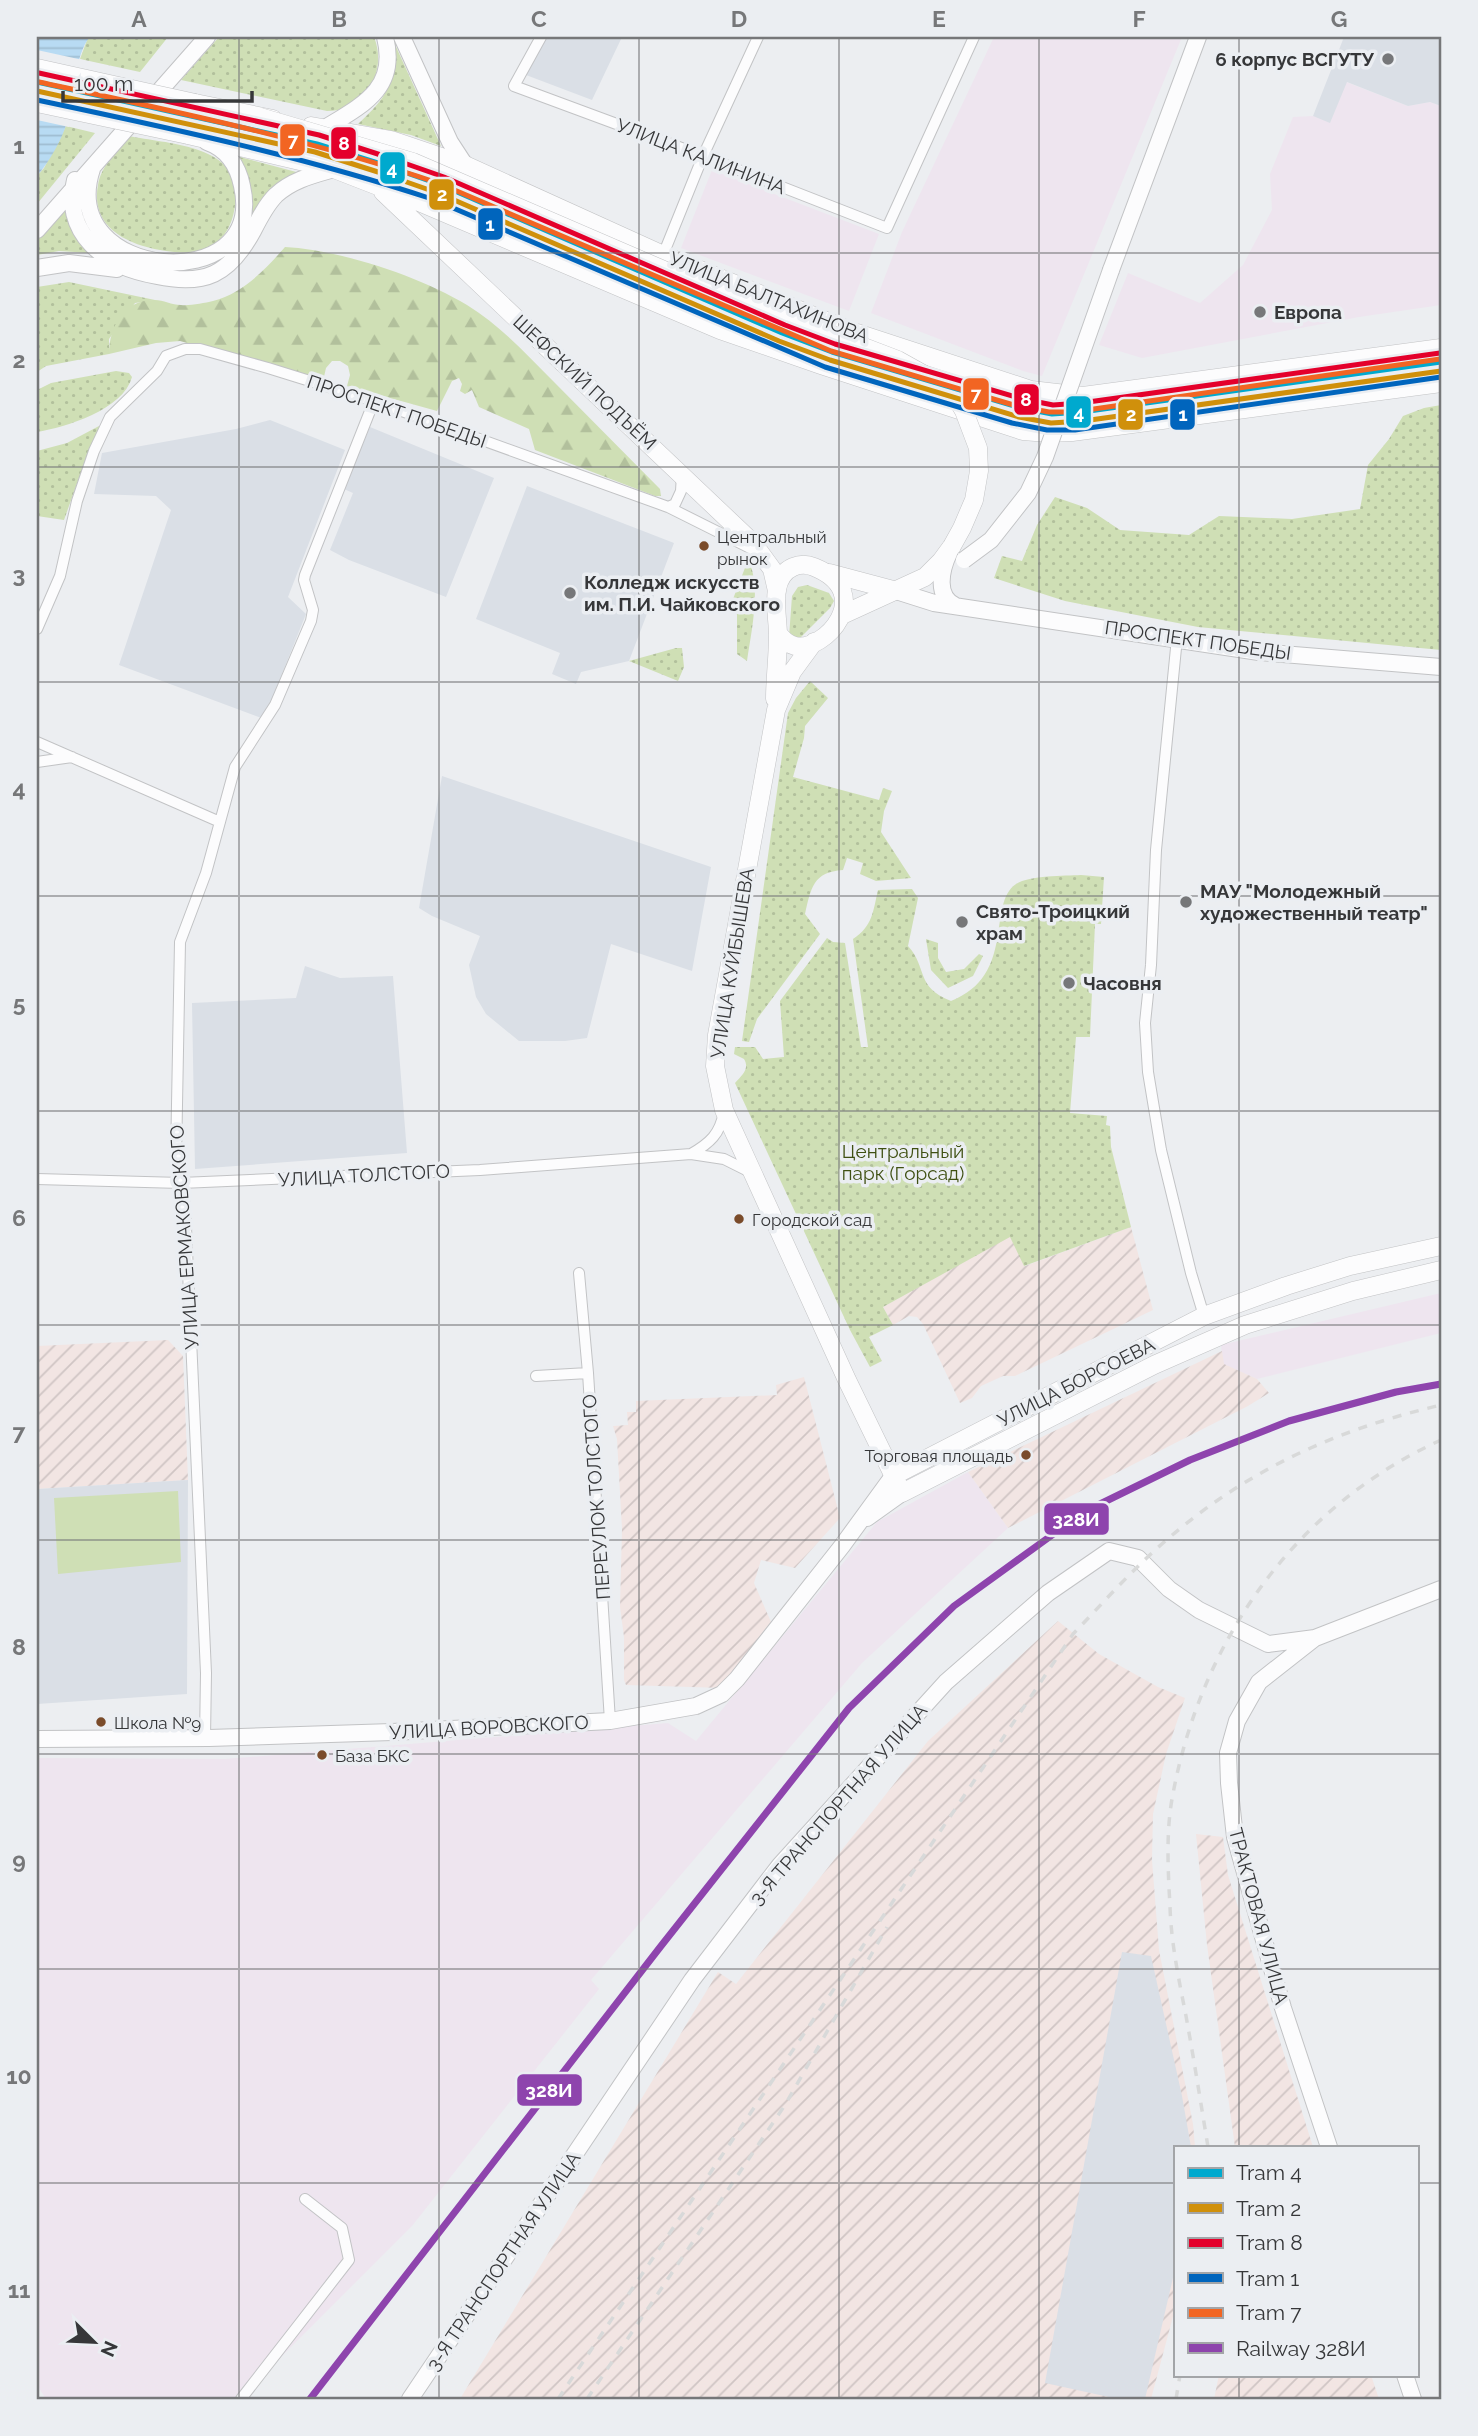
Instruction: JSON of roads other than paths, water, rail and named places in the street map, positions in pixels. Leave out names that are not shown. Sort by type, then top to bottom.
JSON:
[{"type":"main road","name":"УЛИЦА БАЛТАХИНОВА","points":[[37,68],[260,117],[403,143],[465,165],[663,255],[851,331],[1031,390],[1091,395],[1441,348]]},
{"type":"main road","points":[[37,103],[334,169],[720,330],[1023,431],[1072,432],[1441,383]]},
{"type":"main road","name":"УЛИЦА КУЙБЫШЕВА","points":[[260,117],[413,162],[673,274],[898,360],[934,380],[957,399],[978,448],[979,471],[974,500],[952,546],[925,577],[842,615],[834,626],[814,642],[792,672],[776,710]]},
{"type":"main road","name":"ШЕФСКИЙ ПОДЪЁМ","points":[[375,184],[762,553],[772,569],[777,591]]},
{"type":"main road","points":[[777,591],[785,573],[797,565],[808,565],[893,590]]},
{"type":"main road","points":[[825,572],[837,581],[843,590],[845,603],[842,615]]},
{"type":"main road","name":"УЛИЦА КУЙБЫШЕВА","points":[[777,591],[776,710],[717,1035],[715,1066],[724,1110],[893,1476]]},
{"type":"main road","points":[[778,633],[794,646],[814,642]]},
{"type":"main road","name":"УЛИЦА БОРСОЕВА","points":[[893,1476],[1204,1316],[1350,1266],[1441,1246]]},
{"type":"main road","name":"УЛИЦА БОРСОЕВА","points":[[902,1493],[1153,1365],[1245,1325],[1353,1291],[1441,1270]]},
{"type":"main road","points":[[893,1476],[902,1493]]},
{"type":"street","points":[[37,227],[197,37]]},
{"type":"street","points":[[73,186],[92,169],[207,37]]},
{"type":"street","points":[[325,128],[369,100],[377,90],[388,66],[385,37]]},
{"type":"street","points":[[402,37],[450,142],[465,165]]},
{"type":"street","name":"УЛИЦА КАЛИНИНА","points":[[541,37],[514,86],[887,228],[974,37]]},
{"type":"street","points":[[663,255],[703,156],[758,37]]},
{"type":"street","points":[[925,577],[951,570],[990,540],[1028,494],[1049,446],[1198,37]]},
{"type":"street","points":[[92,169],[87,201],[93,220],[109,240],[143,258],[179,264],[201,260],[222,250],[238,229],[242,217],[243,188],[227,154],[218,146],[188,135]]},
{"type":"street","points":[[37,268],[69,262],[191,281],[220,272],[240,254],[276,195],[298,181],[334,169]]},
{"type":"street","points":[[73,186],[75,219],[87,239],[105,257],[130,271]]},
{"type":"street","name":"ПРОСПЕКТ ПОБЕДЫ","points":[[37,629],[60,576],[77,501],[94,451],[110,417],[157,371],[166,356],[184,349],[200,349],[374,401],[667,507],[762,553]]},
{"type":"street","name":"УЛИЦА ЕРМАКОВСКОГО","points":[[205,1738],[206,1673],[185,1205],[176,1159],[180,942],[206,873],[235,767],[278,699],[311,621],[313,610],[303,580],[374,401]]},
{"type":"street","points":[[667,507],[675,504],[682,474]]},
{"type":"street","points":[[952,546],[946,599],[956,606]]},
{"type":"street","name":"ПРОСПЕКТ ПОБЕДЫ","points":[[893,590],[934,603],[1259,652],[1441,667]]},
{"type":"street","points":[[1177,638],[1156,850],[1151,965],[1144,1023],[1148,1072],[1161,1150],[1204,1316]]},
{"type":"street","points":[[37,742],[220,821]]},
{"type":"street","points":[[37,762],[72,757]]},
{"type":"street","points":[[691,1154],[717,1135],[724,1110]]},
{"type":"street","name":"УЛИЦА ТОЛСТОГО","points":[[37,1179],[181,1183],[481,1170],[691,1154],[724,1158],[752,1173]]},
{"type":"street","name":"ПЕРЕУЛОК ТОЛСТОГО","points":[[579,1273],[610,1721]]},
{"type":"street","points":[[536,1376],[588,1373]]},
{"type":"street","name":"УЛИЦА ВОРОВСКОГО","points":[[37,1739],[205,1738],[392,1732],[610,1721],[696,1706],[722,1694],[737,1679],[893,1476]]},
{"type":"street","points":[[857,1525],[902,1493]]},
{"type":"street","name":"3-Я ТРАНСПОРТНАЯ УЛИЦА","points":[[410,2399],[692,1980],[780,1865],[946,1682],[1048,1593],[1109,1551],[1139,1558],[1169,1589],[1199,1610],[1268,1644],[1315,1638]]},
{"type":"street","name":"ТРАКТОВАЯ УЛИЦА","points":[[1329,2146],[1283,2008],[1239,1850],[1228,1783],[1228,1753],[1237,1721],[1259,1682],[1315,1638],[1441,1589]]},
{"type":"street","points":[[241,2399],[349,2260],[342,2228],[305,2199]]},
{"type":"street","points":[[1405,2376],[1413,2399]]},
{"type":"water","points":[[37,37],[90,37],[78,65],[65,129],[55,150],[37,176]]},
{"type":"railway","points":[[558,2399],[1073,1634],[1163,1543],[1194,1517],[1259,1474],[1328,1440],[1441,1405]]},
{"type":"railway","points":[[1208,2146],[1176,1961],[1168,1866],[1172,1799],[1186,1741],[1205,1686],[1231,1634],[1262,1586],[1299,1542],[1341,1502],[1388,1468],[1441,1440]]},
{"type":"railway","points":[[587,2399],[785,2105],[887,1927]]},
{"type":"railway","points":[[1176,2399],[1180,2376]]},
{"type":"tram line","name":"8","points":[[39,73],[319,135],[384,156],[444,177],[785,325],[835,344],[1023,399],[1053,405],[1440,353]]},
{"type":"tram line","name":"4","points":[[37,82],[317,144],[381,164],[441,185],[782,333],[832,352],[1021,408],[1052,414],[1082,412],[1441,362]]},
{"type":"tram line","name":"7","points":[[39,82],[290,139],[438,183],[831,351],[1017,406],[1049,412],[1073,412],[1440,359]]},
{"type":"tram line","name":"2","points":[[37,91],[315,152],[378,172],[438,193],[779,341],[830,360],[1019,417],[1051,423],[1083,421],[1441,371]]},
{"type":"tram line","name":"1","points":[[37,100],[285,156],[432,199],[825,367],[1012,423],[1047,430],[1075,430],[1441,377]]},
{"type":"rail line","name":"328И","points":[[310,2399],[849,1708],[954,1606],[1059,1530],[1100,1504],[1190,1460],[1289,1421],[1396,1392],[1441,1384]]},
{"type":"place","name":"6 корпус ВСГУТУ","points":[[1388,59]]},
{"type":"place","name":"Европа","points":[[1260,312]]},
{"type":"place","name":"Центральный рынок","points":[[704,546]]},
{"type":"place","name":"Колледж искусств им. П.И. Чайковского","points":[[570,593]]},
{"type":"place","name":"МАУ \"Молодежный художественный театр\"","points":[[1186,902]]},
{"type":"place","name":"Свято-Троицкий храм","points":[[962,922]]},
{"type":"place","name":"Часовня","points":[[1069,983]]},
{"type":"place","name":"Городской сад","points":[[739,1219]]},
{"type":"place","name":"Торговая площадь","points":[[1026,1455]]},
{"type":"place","name":"Школа №9","points":[[101,1722]]},
{"type":"place","name":"База БКС","points":[[322,1755]]},
{"type":"park label","name":"Центральный парк (Горсад)","points":[[903,1162]]}]
